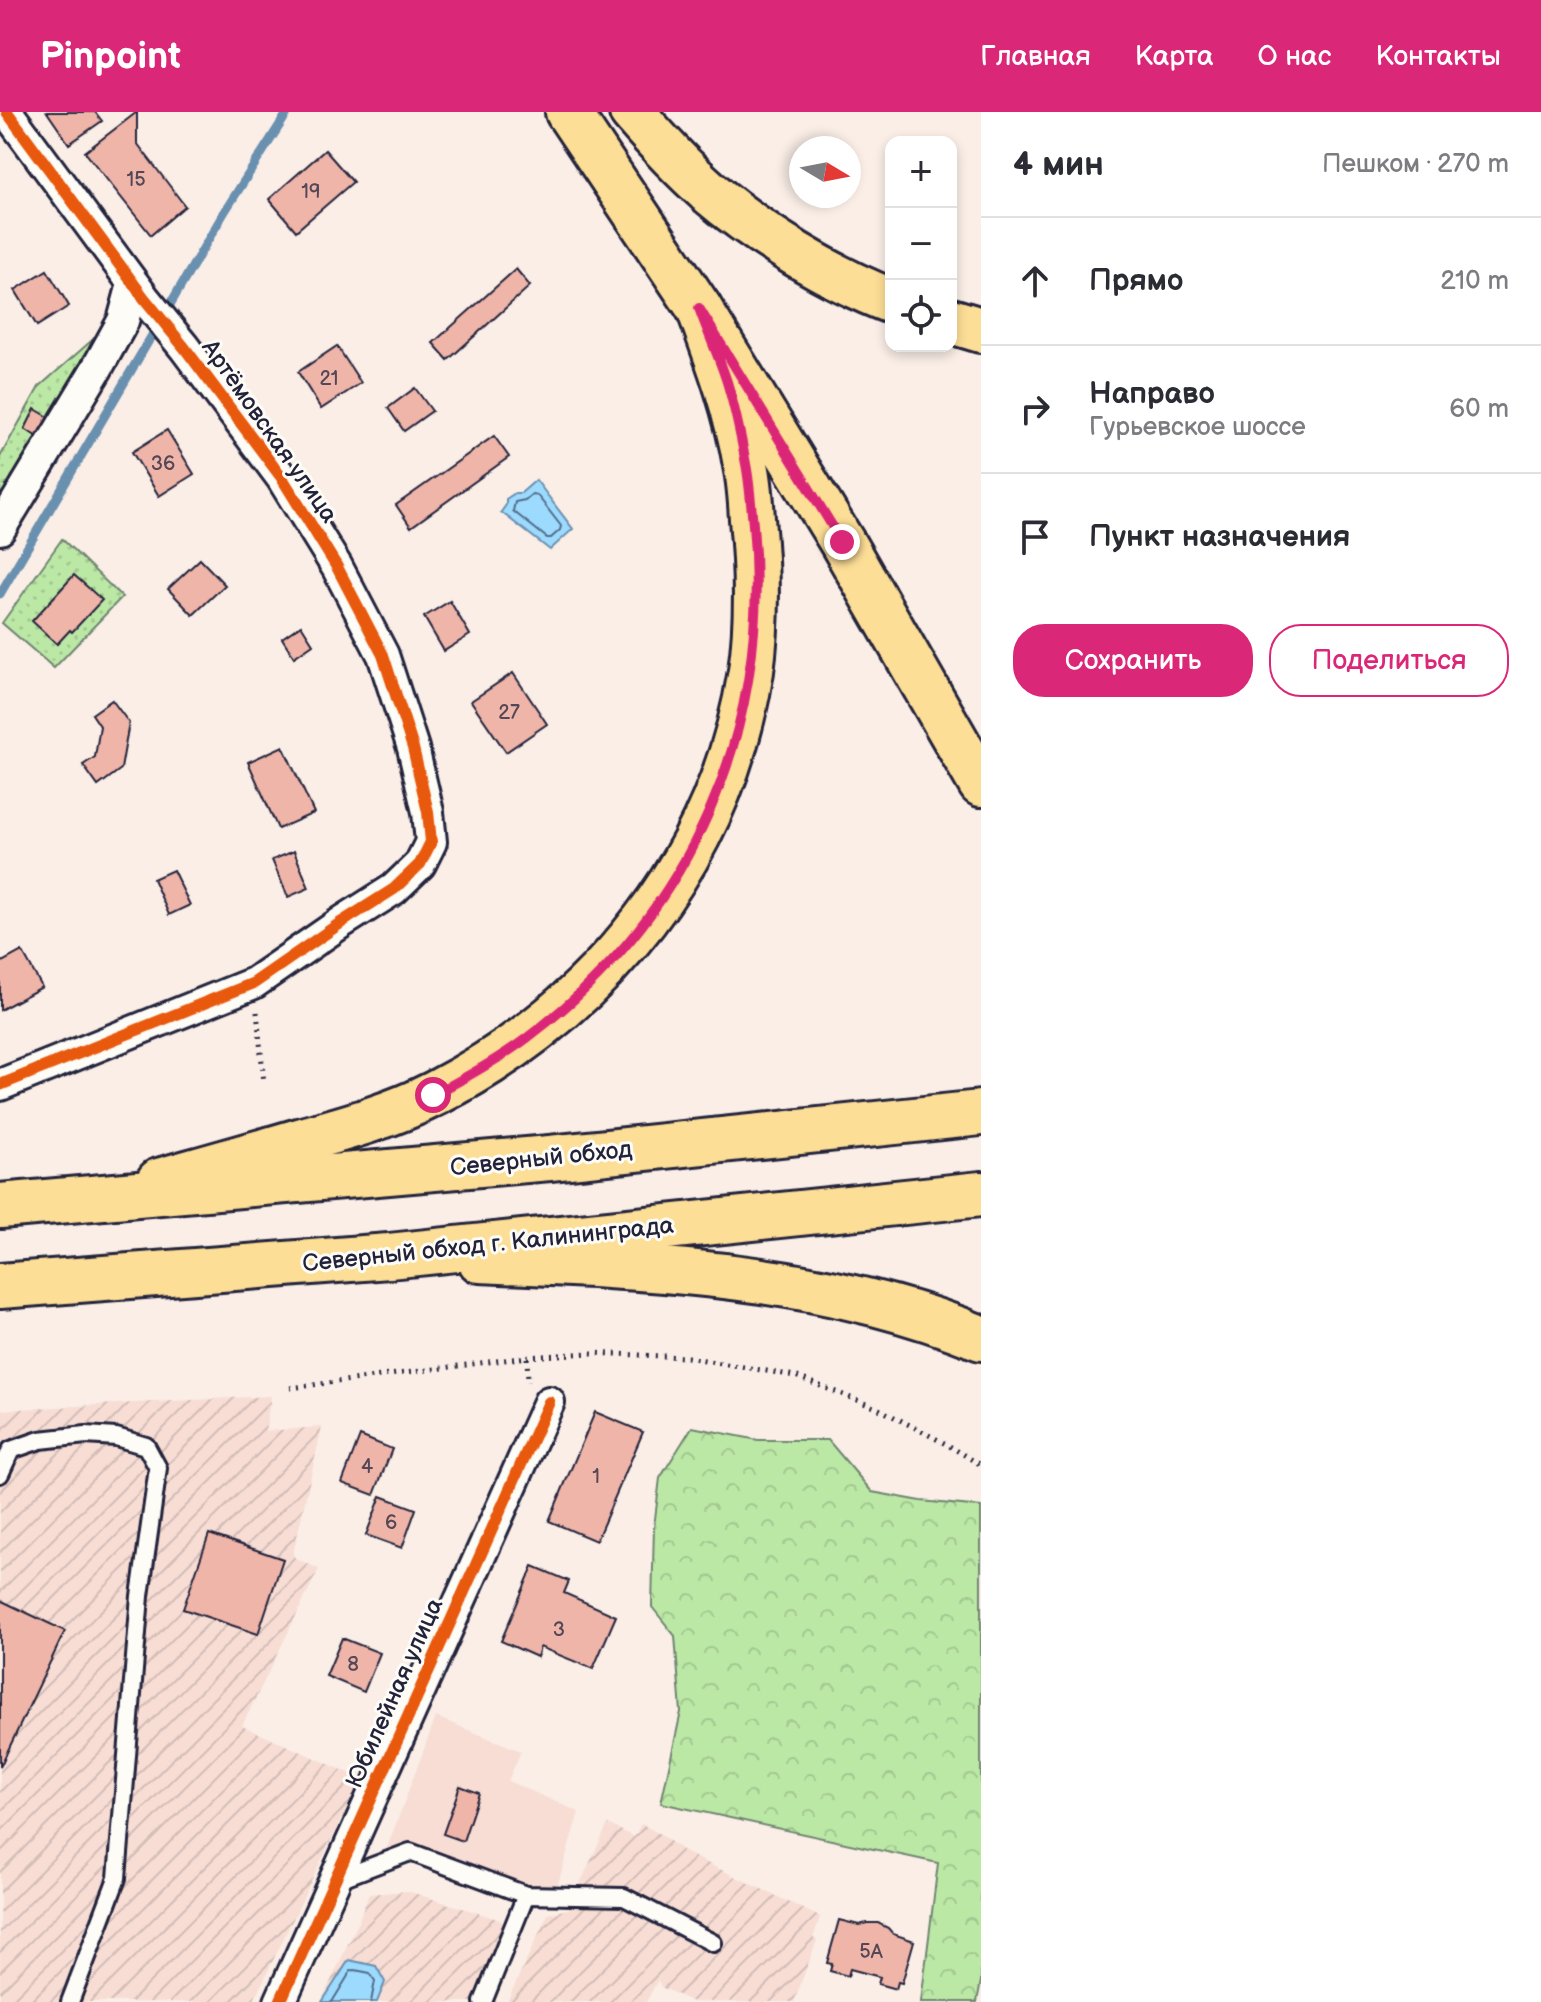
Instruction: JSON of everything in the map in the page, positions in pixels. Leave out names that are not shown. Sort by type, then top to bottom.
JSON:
[{"type":"main road","points":[[568,112],[699,308],[842,542],[981,784]]},
{"type":"main road","points":[[632,112],[662,147],[709,192],[756,227],[828,273],[885,298]]},
{"type":"main road","points":[[0,1206],[100,1198],[363,1123],[422,1100],[467,1077],[526,1039],[575,998],[636,934],[673,880],[704,823],[725,774],[740,726],[751,670],[756,620],[756,557],[746,464],[727,382],[699,308]]},
{"type":"main road","points":[[957,323],[981,330]]},
{"type":"main road","name":"Северный обход","points":[[100,1198],[550,1158],[973,1114]]},
{"type":"main road","name":"Северный обход г. Калининграда","points":[[0,1286],[389,1256],[978,1194]]},
{"type":"main road","points":[[389,1256],[574,1264],[733,1277],[836,1294],[930,1319],[981,1338]]},
{"type":"street","name":"Артёмовская улица","points":[[0,1085],[254,983],[394,889],[420,864],[431,842],[428,812],[413,748],[383,655],[344,580],[282,478],[138,291],[7,112]]},
{"type":"street","points":[[0,529],[96,370],[138,291]]},
{"type":"street","name":"Юбилейная улица","points":[[280,2002],[335,1880],[539,1393]]},
{"type":"lane","points":[[0,1474],[11,1450],[40,1440],[86,1435],[116,1437],[146,1446],[158,1468],[140,1596],[117,1878],[70,2002]]},
{"type":"lane","points":[[335,1880],[410,1852],[526,1895],[624,1897],[713,1943]]},
{"type":"lane","points":[[483,2002],[526,1895]]},
{"type":"path","points":[[254,983],[264,1083]]},
{"type":"path","points":[[290,1388],[527,1357],[590,1353],[687,1357],[795,1376],[879,1409],[981,1465]]},
{"type":"path","points":[[527,1357],[539,1393]]},
{"type":"shaded area","points":[[271,1396],[265,1431],[322,1427],[293,1554],[295,1558],[319,1569],[242,1726],[361,1778],[253,2002],[0,2002],[0,1410]]},
{"type":"shaded area","points":[[436,1717],[521,1751],[508,1781],[579,1812],[554,1897],[384,1856]]},
{"type":"shaded area","points":[[608,1824],[634,1837],[641,1824],[686,1853],[820,1917],[813,1938],[817,1940],[794,2002],[693,2002],[661,1987],[658,1980],[646,2002],[507,2002],[548,1914],[568,1909]]},
{"type":"shaded area","points":[[407,1891],[501,1920],[505,1929],[475,2002],[321,2002],[369,1894]]},
{"type":"green space","points":[[107,327],[0,520],[0,457],[39,387]]},
{"type":"green space","points":[[62,539],[122,597],[54,668],[2,623]]},
{"type":"green space","points":[[692,1427],[758,1440],[828,1440],[872,1492],[981,1507],[981,1981],[977,2002],[921,2002],[938,1863],[661,1803],[681,1712],[675,1636],[652,1607],[654,1527],[660,1478]]},
{"type":"water","points":[[536,480],[573,529],[550,550],[501,512],[506,499],[521,493]]},
{"type":"water","points":[[349,1960],[376,1966],[385,1982],[377,2002],[322,2002]]},
{"type":"building","points":[[47,112],[95,112],[102,121],[69,144]]},
{"type":"building","points":[[137,112],[137,143],[185,206],[151,235],[85,152]]},
{"type":"building","points":[[325,150],[353,182],[296,231],[269,199]]},
{"type":"building","points":[[516,269],[530,286],[448,360],[433,343]]},
{"type":"building","points":[[47,270],[69,306],[37,326],[15,290]]},
{"type":"building","points":[[337,346],[361,383],[321,409],[298,372]]},
{"type":"building","points":[[415,388],[432,411],[404,431],[388,408]]},
{"type":"building","points":[[35,409],[54,420],[42,440],[25,429]]},
{"type":"building","points":[[167,430],[194,474],[159,496],[132,452]]},
{"type":"building","points":[[494,436],[509,457],[411,527],[396,505]]},
{"type":"building","points":[[200,559],[225,585],[193,615],[168,589]]},
{"type":"building","points":[[74,575],[102,600],[57,644],[32,621]]},
{"type":"building","points":[[450,601],[470,635],[444,651],[424,617]]},
{"type":"building","points":[[301,625],[313,644],[294,657],[282,638]]},
{"type":"building","points":[[513,673],[547,724],[506,752],[471,701]]},
{"type":"building","points":[[112,700],[129,723],[121,769],[98,786],[83,765],[95,757],[100,726],[92,714]]},
{"type":"building","points":[[283,746],[314,813],[278,829],[248,762]]},
{"type":"building","points":[[294,851],[309,888],[288,897],[272,860]]},
{"type":"building","points":[[173,870],[190,905],[169,915],[153,879]]},
{"type":"building","points":[[22,951],[42,987],[0,1010],[0,963]]},
{"type":"building","points":[[595,1412],[643,1432],[596,1541],[549,1521]]},
{"type":"building","points":[[360,1436],[392,1449],[374,1495],[342,1483]]},
{"type":"building","points":[[381,1496],[416,1509],[402,1548],[366,1535]]},
{"type":"building","points":[[209,1534],[283,1559],[258,1634],[183,1609]]},
{"type":"building","points":[[533,1566],[569,1581],[564,1593],[616,1616],[593,1669],[540,1647],[537,1657],[501,1641]]},
{"type":"building","points":[[0,1600],[65,1631],[0,1767]]},
{"type":"building","points":[[342,1638],[380,1653],[364,1692],[326,1676]]},
{"type":"building","points":[[460,1786],[479,1793],[463,1841],[443,1834]]},
{"type":"building","points":[[839,1920],[859,1925],[878,1923],[893,1934],[914,1941],[902,1983],[898,1982],[896,1989],[878,1984],[880,1977],[850,1969],[848,1976],[830,1971],[832,1964],[827,1963]]},
{"type":"waterway","points":[[0,594],[225,211],[288,112]]},
{"type":"cycle path","points":[[0,1085],[254,983],[394,889],[420,864],[431,842],[428,812],[413,748],[383,655],[337,567],[282,478],[7,112]]},
{"type":"cycle path","points":[[280,2002],[549,1402]]},
{"type":"route","points":[[433,1095],[526,1039],[575,998],[636,934],[673,880],[704,823],[725,774],[740,726],[751,670],[756,620],[756,557],[746,464],[727,382],[699,308],[842,542]]}]
